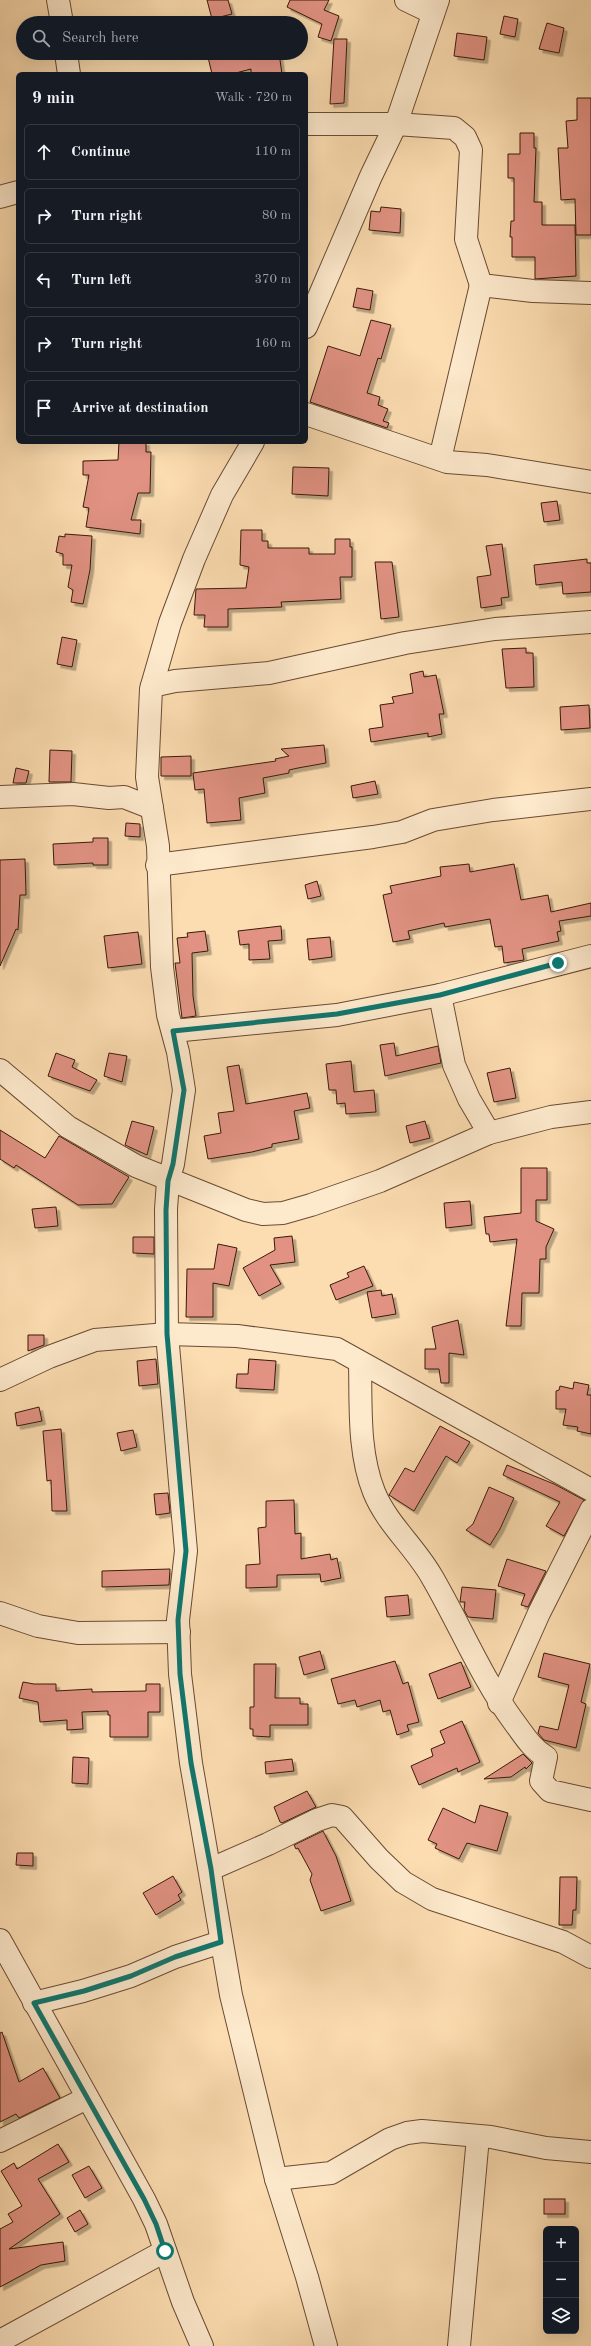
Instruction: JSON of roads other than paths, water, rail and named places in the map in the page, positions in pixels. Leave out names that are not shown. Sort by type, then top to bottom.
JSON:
[{"type":"street","points":[[58,0],[61,16]]},
{"type":"street","points":[[308,323],[371,176],[396,124],[435,7],[406,0]]},
{"type":"street","points":[[67,60],[69,72]]},
{"type":"street","points":[[308,124],[396,124],[454,128],[465,137],[471,150],[466,239],[481,285],[440,459]]},
{"type":"street","points":[[0,197],[16,193]]},
{"type":"street","points":[[481,285],[533,291],[591,293]]},
{"type":"street","points":[[308,415],[440,459],[591,482]]},
{"type":"street","points":[[252,444],[222,496],[194,559],[170,623],[152,686],[147,777],[158,846],[157,864],[162,967],[168,1015],[173,1031],[184,1090],[175,1156],[168,1181],[166,1210],[167,1334],[186,1551],[179,1632],[180,1674],[191,1763],[211,1869],[230,1994],[276,2179],[307,2277],[326,2346]]},
{"type":"street","points":[[152,686],[175,681],[270,674],[405,643],[487,630],[591,622]]},
{"type":"street","points":[[124,797],[147,777]]},
{"type":"street","points":[[0,797],[73,794],[109,798],[124,797],[152,808]]},
{"type":"street","points":[[157,864],[373,837],[402,832],[433,820],[493,810],[591,799]]},
{"type":"street","points":[[173,1031],[337,1014],[440,995],[591,956]]},
{"type":"street","points":[[440,995],[454,1065],[469,1100],[489,1133]]},
{"type":"street","points":[[0,1070],[68,1127],[136,1166],[168,1181],[246,1210],[263,1214],[283,1212],[373,1183],[489,1133],[551,1117],[591,1112]]},
{"type":"street","points":[[0,1380],[49,1357],[95,1340],[167,1334],[237,1336],[337,1349],[591,1490]]},
{"type":"street","points":[[360,1363],[362,1430],[366,1466],[374,1492],[386,1516],[431,1576],[499,1703],[536,1751],[546,1757],[541,1781],[550,1791],[591,1800]]},
{"type":"street","points":[[499,1703],[539,1613],[591,1510]]},
{"type":"street","points":[[0,1613],[38,1626],[78,1633],[179,1632]]},
{"type":"street","points":[[211,1869],[268,1844],[317,1820],[332,1815],[342,1817],[384,1864],[404,1882],[427,1896],[486,1918],[563,1942],[591,1957]]},
{"type":"street","points":[[34,2003],[84,1991],[131,1976],[175,1957],[221,1942]]},
{"type":"street","points":[[1,1943],[144,2199],[156,2224],[183,2302],[202,2346]]},
{"type":"street","points":[[0,2141],[87,2098]]},
{"type":"street","points":[[276,2179],[331,2172],[390,2139],[407,2133],[422,2131],[478,2137],[546,2148],[591,2152]]},
{"type":"street","points":[[459,2346],[478,2137]]},
{"type":"street","points":[[0,2342],[165,2251]]}]
